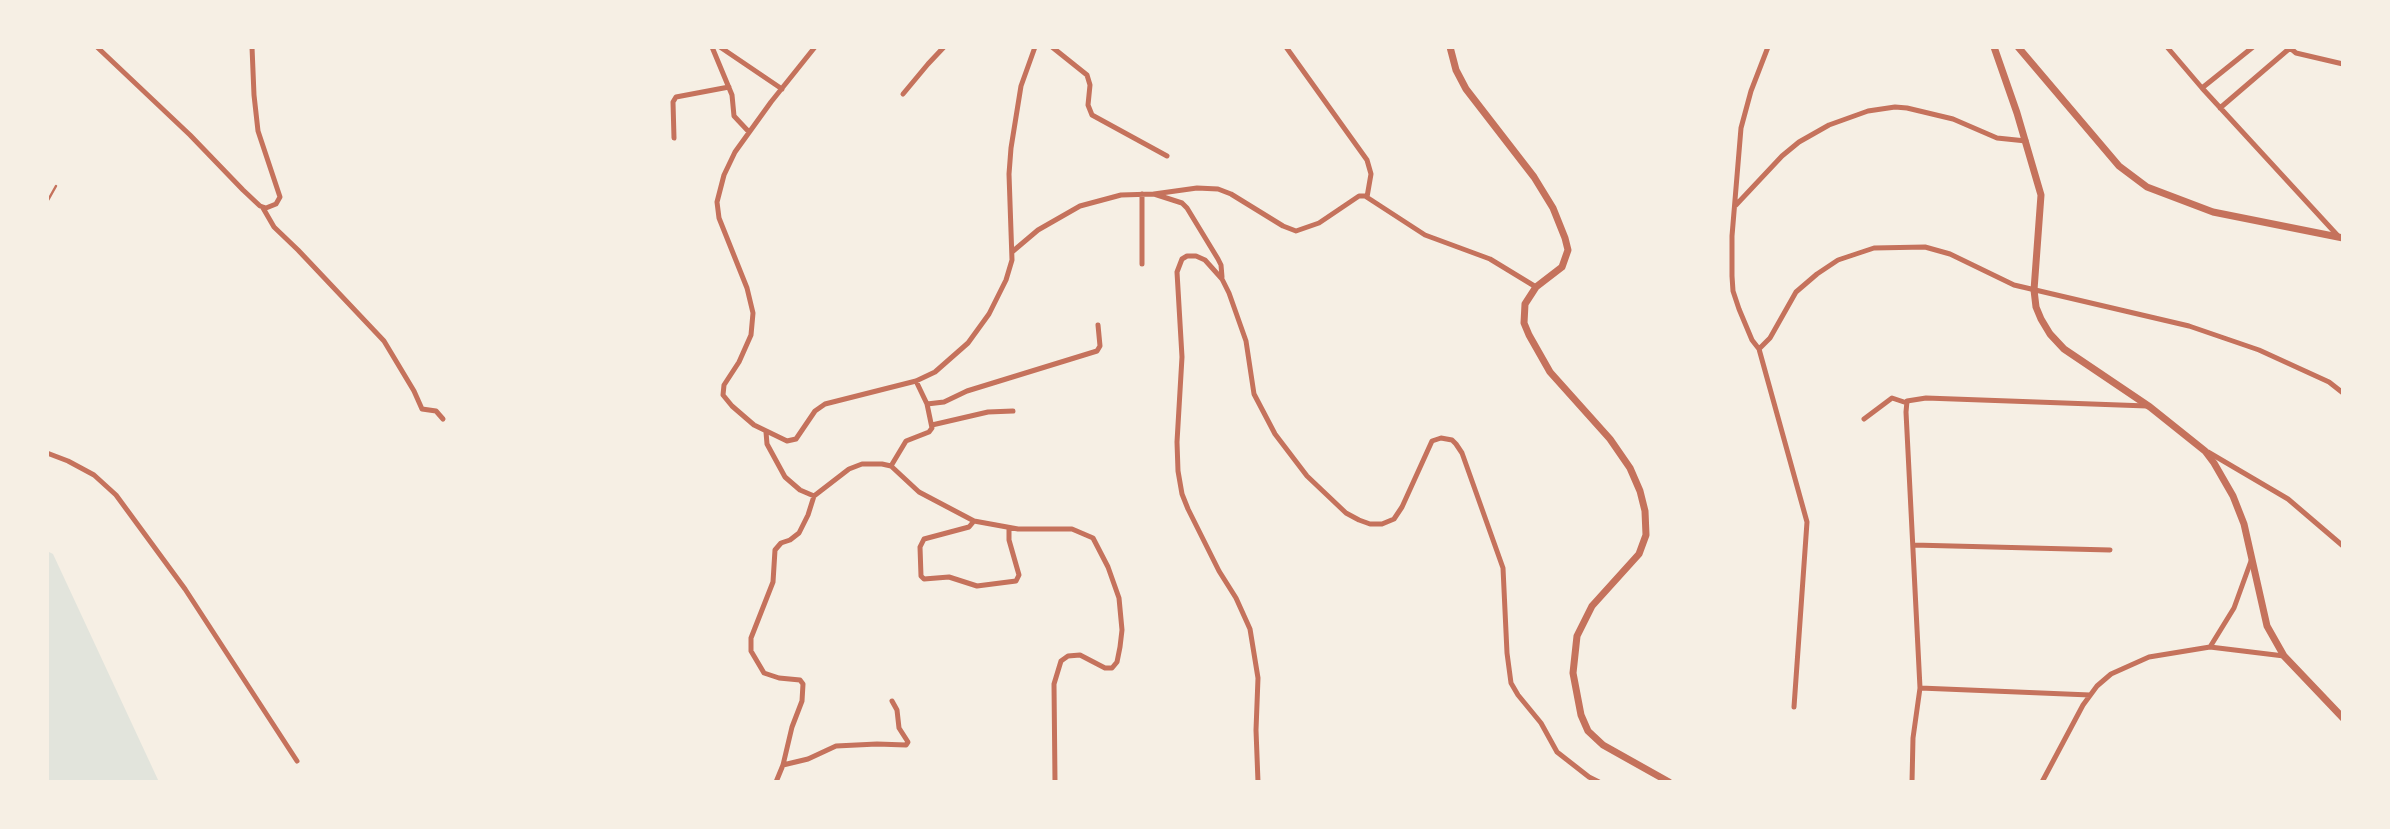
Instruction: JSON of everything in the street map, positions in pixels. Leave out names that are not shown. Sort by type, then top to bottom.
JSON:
[{"type":"street","points":[[97,47],[263,208],[274,227],[384,341],[422,409],[436,411],[443,419]]},
{"type":"street","points":[[252,47],[258,131],[279,197],[276,204],[263,208]]},
{"type":"street","points":[[712,47],[732,95],[734,116],[749,132]]},
{"type":"street","points":[[720,47],[782,89]]},
{"type":"street","points":[[815,47],[749,132],[729,163],[717,202],[719,218],[747,288],[753,313],[751,335],[724,386],[723,395],[746,419],[766,432],[792,441],[815,411],[824,404],[916,381],[941,369],[968,343],[996,301],[1006,280],[1012,252],[1009,174],[1019,93],[1035,47]]},
{"type":"street","points":[[903,94],[944,47]]},
{"type":"street","points":[[1052,47],[1087,75],[1090,85],[1088,105],[1092,115],[1167,156]]},
{"type":"street","points":[[1286,47],[1367,160],[1371,174],[1367,197]]},
{"type":"street","points":[[1450,47],[1466,89],[1534,177],[1553,208],[1565,238],[1568,250],[1562,267],[1527,299],[1524,323],[1550,372],[1610,439],[1630,468],[1640,491],[1646,520],[1644,542],[1639,554],[1592,606],[1577,636],[1573,673],[1581,715],[1588,731],[1602,745],[1669,782]]},
{"type":"street","points":[[1768,47],[1744,115],[1738,153],[1732,236],[1733,291],[1752,340],[1759,349],[1807,522],[1794,707]]},
{"type":"street","points":[[1994,47],[2041,195],[2034,290],[2041,319],[2058,343],[2150,407],[2205,451],[2288,499],[2343,546]]},
{"type":"street","points":[[2018,47],[2113,160],[2147,187],[2213,212],[2341,238]]},
{"type":"street","points":[[2167,47],[2341,238]]},
{"type":"street","points":[[2202,88],[2253,47]]},
{"type":"street","points":[[2220,107],[2290,48],[2296,53],[2343,64]]},
{"type":"street","points":[[674,138],[673,102],[676,97],[729,87]]},
{"type":"street","points":[[1736,205],[1782,156],[1799,142],[1829,125],[1868,111],[1907,108],[1952,119],[1997,138],[2026,141]]},
{"type":"street","points":[[1012,252],[1038,230],[1080,206],[1121,195],[1197,188],[1218,189],[1296,231],[1324,220],[1359,196],[1367,197],[1425,235],[1490,258],[1536,288]]},
{"type":"street","points":[[1142,194],[1142,264]]},
{"type":"street","points":[[1154,194],[1182,203],[1218,259],[1222,279],[1243,330],[1257,402],[1275,435],[1307,477],[1346,513],[1370,524],[1382,524],[1394,519],[1432,441],[1441,438],[1452,440],[1456,444],[1462,453],[1503,568],[1507,661],[1511,683],[1517,695],[1541,723],[1557,752],[1599,782]]},
{"type":"street","points":[[1759,349],[1770,338],[1790,299],[1806,283],[1838,260],[1874,248],[1934,249],[1950,254],[2006,282],[2196,328],[2266,353],[2329,382],[2343,393]]},
{"type":"street","points":[[1222,279],[1205,260],[1196,256],[1182,259],[1177,271],[1182,357],[1177,457],[1182,494],[1188,509],[1219,571],[1241,607],[1250,629],[1258,678],[1258,782]]},
{"type":"street","points":[[927,404],[944,402],[972,390],[1097,351],[1100,346],[1098,325]]},
{"type":"street","points":[[891,466],[906,441],[929,432],[932,425],[927,404],[916,381]]},
{"type":"street","points":[[1864,419],[1892,398],[1907,403]]},
{"type":"street","points":[[1912,782],[1913,738],[1920,688],[1907,403],[1910,399],[1926,398],[2150,407]]},
{"type":"street","points":[[932,425],[988,412],[1013,411]]},
{"type":"street","points":[[766,432],[767,444],[785,477],[800,490],[814,496]]},
{"type":"street","points":[[2205,451],[2233,496],[2244,524],[2267,626],[2284,656],[2343,718]]},
{"type":"street","points":[[47,453],[94,475],[116,495],[185,589],[297,761]]},
{"type":"street","points":[[776,782],[802,701],[803,684],[800,680],[764,673],[751,652],[751,638],[773,582],[775,550],[780,543],[799,533],[814,496],[843,472],[869,463],[891,466],[919,492],[974,521],[1009,528],[1072,529],[1093,538],[1103,555],[1119,598],[1122,630],[1115,666],[1105,668],[1075,655],[1064,658],[1058,667],[1054,684],[1055,782]]},
{"type":"street","points":[[974,521],[969,527],[924,540],[920,547],[921,576],[929,579],[949,577],[977,586],[1016,581],[1019,575],[1009,540],[1009,528]]},
{"type":"street","points":[[1913,545],[2110,550]]},
{"type":"street","points":[[2210,647],[2234,608],[2252,558]]},
{"type":"street","points":[[2042,782],[2063,739],[2090,695],[2111,674],[2135,661],[2165,653],[2210,647],[2284,656]]},
{"type":"street","points":[[1920,688],[2090,695]]},
{"type":"street","points":[[783,765],[808,760],[832,747],[906,745],[908,742],[899,728],[897,710],[892,701]]},
{"type":"lane","points":[[47,202],[56,187]]},
{"type":"shaded area","points":[[47,551],[53,554],[159,782],[47,782]]}]
